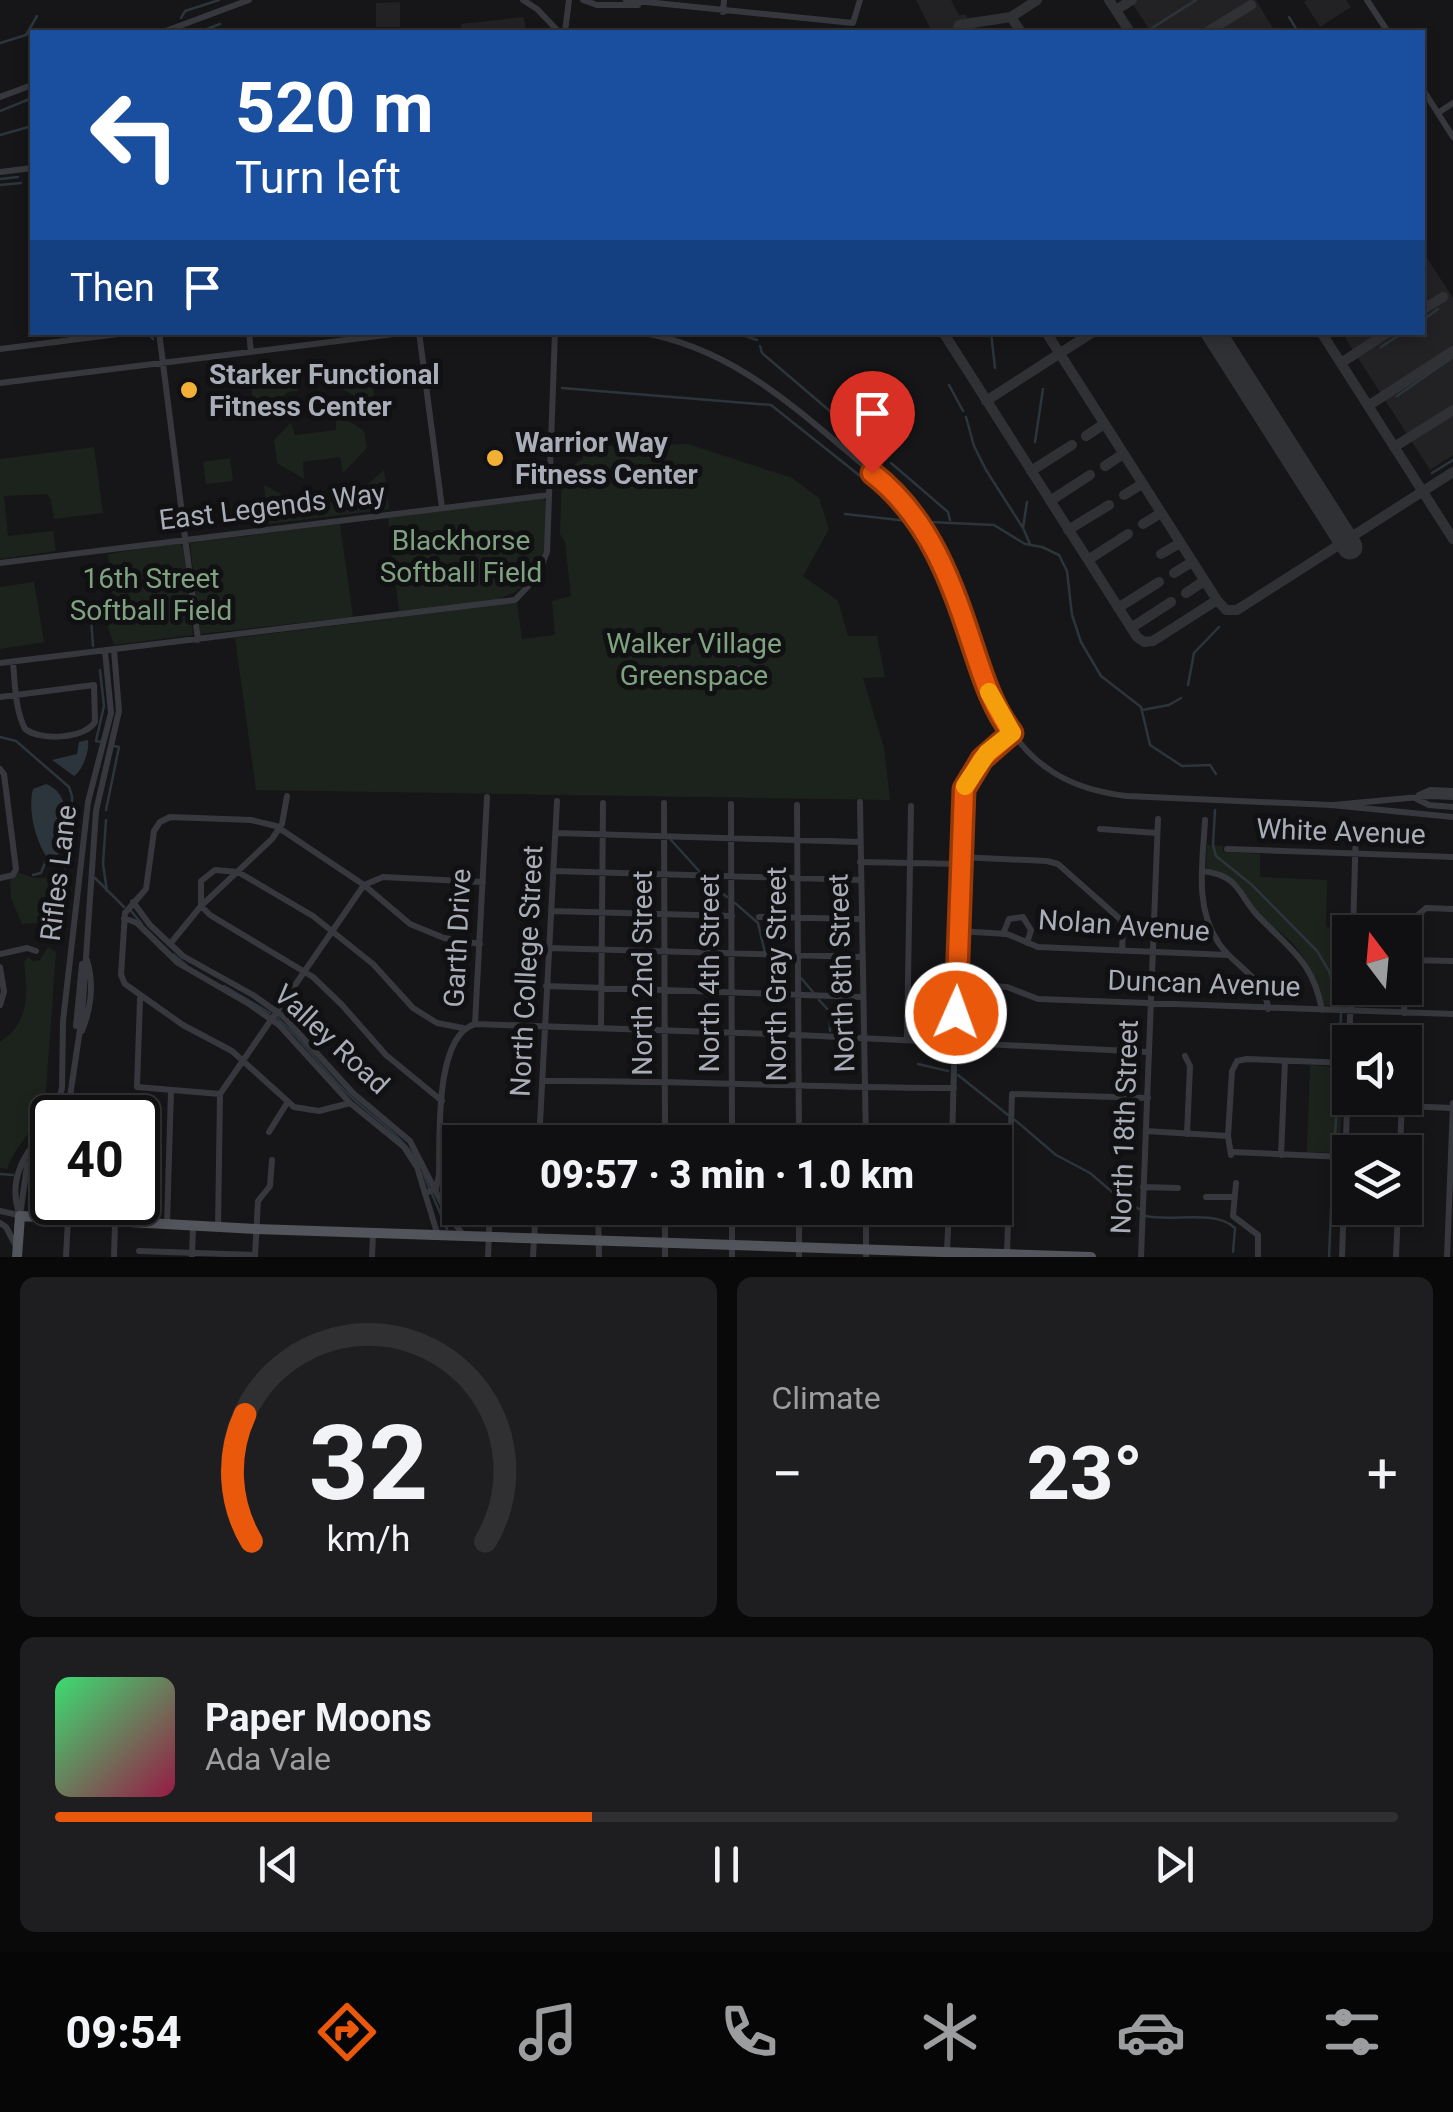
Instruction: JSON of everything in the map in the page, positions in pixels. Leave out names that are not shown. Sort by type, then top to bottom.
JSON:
[{"type":"main road","points":[[17,1253],[20,1216],[30,1216]]},
{"type":"main road","points":[[160,1224],[665,1242],[732,1251],[1091,1257]]},
{"type":"street","points":[[168,30],[249,0]]},
{"type":"street","points":[[524,0],[560,30]]},
{"type":"street","points":[[562,30],[569,0]]},
{"type":"street","points":[[588,0],[614,6],[644,4]]},
{"type":"street","points":[[626,0],[852,23],[860,0]]},
{"type":"street","points":[[723,12],[724,0]]},
{"type":"street","points":[[1367,0],[1387,30]]},
{"type":"street","points":[[0,97],[30,85]]},
{"type":"street","points":[[1425,92],[1453,136]]},
{"type":"street","points":[[1438,112],[1453,103]]},
{"type":"street","points":[[0,172],[30,168]]},
{"type":"street","points":[[0,349],[110,335]]},
{"type":"street","points":[[159,335],[198,640]]},
{"type":"street","points":[[249,335],[251,352]]},
{"type":"street","points":[[327,335],[328,343]]},
{"type":"street","points":[[0,383],[388,335]]},
{"type":"street","points":[[419,335],[442,508]]},
{"type":"street","points":[[0,663],[515,600],[537,576],[547,552],[555,335]]},
{"type":"street","points":[[648,335],[707,352],[759,380],[900,499],[940,557],[990,695],[1012,733],[1031,754],[1058,774],[1107,793],[1332,805],[1453,817]]},
{"type":"street","name":"East Legends Way","points":[[0,563],[549,495]]},
{"type":"street","name":"Rifles Lane","points":[[67,1095],[78,1044],[96,811],[119,711],[110,650]]},
{"type":"street","name":"Rifles Lane","points":[[65,1095],[63,1021],[86,817],[111,713],[110,650]]},
{"type":"street","points":[[0,696],[16,695],[94,685],[95,722],[91,728],[43,737],[25,730],[19,718],[16,695],[13,662]]},
{"type":"street","points":[[953,1125],[961,805],[966,783],[987,753],[1012,733]]},
{"type":"street","points":[[0,769],[4,774],[16,869],[13,875],[0,878]]},
{"type":"street","points":[[170,944],[201,906],[280,828],[287,796]]},
{"type":"street","name":"Garth Drive","points":[[436,1190],[450,1050],[464,1028],[475,1024],[488,797]]},
{"type":"street","points":[[1332,805],[1414,797],[1453,799]]},
{"type":"street","name":"North College Street","points":[[541,1125],[557,801]]},
{"type":"street","name":"North 2nd Street","points":[[664,802],[665,1125]]},
{"type":"street","name":"North 8th Street","points":[[860,802],[866,1125]]},
{"type":"street","points":[[601,1027],[602,803]]},
{"type":"street","name":"North 4th Street","points":[[731,804],[732,1125]]},
{"type":"street","name":"North Gray Street","points":[[797,805],[799,1125]]},
{"type":"street","points":[[907,1040],[911,806]]},
{"type":"street","points":[[350,1102],[310,1112],[287,1103],[242,1060],[140,998],[122,980],[124,918],[148,885],[156,827],[163,820],[180,817],[251,820],[280,828],[364,885],[394,913],[423,930],[455,941],[480,944]]},
{"type":"street","name":"North 18th Street","points":[[1141,1257],[1158,819]]},
{"type":"street","points":[[1204,820],[1204,914],[1218,943],[1262,989],[1268,1009]]},
{"type":"street","points":[[1353,915],[1356,827]]},
{"type":"street","points":[[1100,829],[1158,833]]},
{"type":"street","points":[[556,833],[860,842]]},
{"type":"street","name":"White Avenue","points":[[1227,849],[1453,857]]},
{"type":"street","points":[[860,862],[1058,864],[1120,919],[1122,951]]},
{"type":"street","points":[[443,1102],[386,1055],[342,1004],[304,970],[228,928],[201,906],[200,888],[206,875],[216,870],[238,872],[332,929],[413,1008],[437,1023],[464,1028]]},
{"type":"street","points":[[554,872],[860,880]]},
{"type":"street","points":[[1202,872],[1223,876],[1238,885],[1256,914],[1296,951],[1317,987],[1322,1010]]},
{"type":"street","points":[[218,1228],[220,1094],[364,885],[374,879],[389,878],[483,882]]},
{"type":"street","name":"Valley Road","points":[[133,902],[170,944],[208,972],[275,1010],[303,1035],[353,1093],[410,1141],[436,1190]]},
{"type":"street","points":[[1416,915],[1426,908],[1453,909]]},
{"type":"street","points":[[551,911],[732,916]]},
{"type":"street","points":[[758,917],[861,919]]},
{"type":"street","points":[[124,918],[136,923],[178,963],[270,1018],[350,1102],[404,1148],[417,1167],[438,1236]]},
{"type":"street","points":[[1003,934],[1009,920],[1022,918],[1031,930],[1027,943]]},
{"type":"street","name":"Nolan Avenue","points":[[958,931],[1016,936],[1038,947],[1228,955]]},
{"type":"street","points":[[0,954],[26,948],[36,951]]},
{"type":"street","points":[[549,948],[862,957]]},
{"type":"street","points":[[1422,960],[1453,961]]},
{"type":"street","points":[[0,967],[4,992],[0,1005]]},
{"type":"street","name":"Duncan Avenue","points":[[956,984],[1007,987],[1038,999],[1453,1014]]},
{"type":"street","points":[[546,986],[861,996]]},
{"type":"street","points":[[140,998],[137,1087],[220,1094]]},
{"type":"street","points":[[1350,1005],[1350,1025]]},
{"type":"street","points":[[1404,1005],[1404,1013]]},
{"type":"street","points":[[475,1024],[1150,1052]]},
{"type":"street","points":[[1185,1056],[1190,1066],[1187,1134]]},
{"type":"street","points":[[1332,1062],[1243,1059],[1234,1064],[1228,1136],[1232,1154],[1332,1157]]},
{"type":"street","points":[[1280,1155],[1285,1061]]},
{"type":"street","points":[[542,1081],[665,1080],[954,1088]]},
{"type":"street","points":[[167,1225],[171,1090]]},
{"type":"street","points":[[1011,1125],[1012,1094],[1148,1098]]},
{"type":"street","points":[[269,1132],[287,1103]]},
{"type":"street","points":[[1422,1103],[1453,1105],[1447,1257]]},
{"type":"street","points":[[1146,1131],[1228,1136]]},
{"type":"street","points":[[20,1216],[16,1205],[18,1170],[30,1145]]},
{"type":"street","points":[[20,1216],[30,1160]]},
{"type":"street","points":[[138,1252],[255,1256],[258,1200],[270,1186],[272,1160]]},
{"type":"street","points":[[1236,1183],[1233,1216],[1256,1233],[1258,1257]]},
{"type":"street","points":[[1143,1186],[1178,1188]]},
{"type":"street","points":[[426,1193],[436,1190],[465,1236]]},
{"type":"street","points":[[1206,1197],[1234,1197]]},
{"type":"street","points":[[0,1211],[20,1216]]},
{"type":"street","points":[[0,1221],[20,1216]]},
{"type":"street","points":[[0,1221],[9,1230],[17,1253]]},
{"type":"street","points":[[66,1257],[68,1225]]},
{"type":"street","points":[[114,1257],[115,1225]]},
{"type":"street","points":[[488,1257],[489,1225]]},
{"type":"street","points":[[533,1257],[535,1225]]},
{"type":"street","points":[[598,1225],[599,1257]]},
{"type":"street","points":[[665,1225],[666,1257]]},
{"type":"street","points":[[732,1225],[732,1251]]},
{"type":"street","points":[[799,1225],[799,1252]]},
{"type":"street","points":[[866,1225],[866,1253]]},
{"type":"street","points":[[947,1254],[949,1225]]},
{"type":"street","points":[[1008,1254],[1009,1225]]},
{"type":"street","points":[[1342,1257],[1343,1225]]},
{"type":"street","points":[[1396,1257],[1397,1225]]},
{"type":"street","points":[[192,1255],[193,1226]]},
{"type":"street","points":[[372,1233],[372,1257]]},
{"type":"shaded area","points":[[916,0],[951,0],[959,15],[984,16],[985,25],[931,30]]},
{"type":"shaded area","points":[[1130,0],[1256,0],[1274,30],[1150,30]]},
{"type":"shaded area","points":[[1346,0],[1351,7],[1320,27],[1304,2]]},
{"type":"shaded area","points":[[400,2],[400,27],[376,27],[376,3]]},
{"type":"shaded area","points":[[524,17],[526,30],[462,30],[461,24]]},
{"type":"shaded area","points":[[1425,255],[1453,298],[1453,455],[1430,470],[1343,335],[1425,335]]},
{"type":"shaded area","points":[[88,740],[88,749],[74,776],[52,760],[77,754],[79,742]]},
{"type":"shaded area","points":[[46,784],[62,798],[65,808],[65,832],[53,864],[38,840],[31,808],[33,789]]},
{"type":"green space","points":[[372,371],[375,407],[337,386],[327,386],[326,377]]},
{"type":"green space","points":[[297,380],[298,391],[288,392],[256,421],[251,386]]},
{"type":"green space","points":[[336,413],[364,431],[367,448],[343,473],[340,457],[303,462],[304,479],[277,463],[274,440],[291,423],[295,435],[336,430]]},
{"type":"green space","name":"Walker Village Greenspace","points":[[688,444],[792,478],[819,498],[829,529],[803,576],[838,601],[848,636],[877,636],[885,677],[863,678],[884,748],[890,800],[256,790],[235,638],[517,603],[522,639],[555,635],[552,601],[571,596],[565,542],[560,534],[562,472],[583,459],[583,451],[590,446]]},
{"type":"green space","points":[[94,447],[103,513],[54,519],[47,494],[4,496],[8,536],[53,531],[56,551],[0,559],[0,459]]},
{"type":"green space","points":[[230,458],[233,481],[206,484],[203,462]]},
{"type":"green space","points":[[384,470],[389,509],[268,524],[264,485],[303,506],[350,500]]},
{"type":"green space","name":"Blackhorse Softball Field","points":[[542,498],[547,502],[543,557],[534,575],[520,588],[483,603],[399,611],[388,518]]},
{"type":"green space","points":[[340,524],[353,617],[200,634],[190,543]]},
{"type":"green space","name":"16th Street Softball Field","points":[[178,543],[183,546],[193,635],[114,645],[108,627],[113,599],[108,554]]},
{"type":"green space","points":[[34,582],[44,642],[0,649],[0,587]]},
{"type":"green space","points":[[1207,845],[1223,846],[1223,852],[1260,854],[1260,877],[1327,880],[1326,927],[1332,927],[1332,1005],[1346,1007],[1324,1005],[1312,972],[1298,950],[1262,917],[1235,881],[1206,868]]},
{"type":"green space","points":[[17,872],[33,878],[57,878],[58,921],[22,924],[11,898],[10,880]]},
{"type":"green space","points":[[48,947],[56,952],[46,1095],[30,1095],[30,1131],[7,1169],[0,1168],[0,1042],[17,1026],[25,1006],[24,962],[28,957],[40,960]]},
{"type":"green space","points":[[1310,1065],[1332,1067],[1332,1115],[1342,1115],[1340,1135],[1332,1135],[1332,1153],[1307,1152]]},
{"type":"waterway","points":[[181,18],[185,11],[219,0]]},
{"type":"waterway","points":[[1149,30],[1196,0]]},
{"type":"waterway","points":[[0,43],[26,35],[37,16]]},
{"type":"waterway","points":[[1289,17],[1297,30]]},
{"type":"waterway","points":[[204,30],[220,24]]},
{"type":"waterway","points":[[0,111],[30,99]]},
{"type":"waterway","points":[[0,135],[30,127]]},
{"type":"waterway","points":[[0,179],[18,177]]},
{"type":"waterway","points":[[0,185],[21,183]]},
{"type":"waterway","points":[[1425,319],[1438,309]]},
{"type":"waterway","points":[[150,335],[153,339]]},
{"type":"waterway","points":[[742,335],[757,340]]},
{"type":"waterway","points":[[991,335],[995,368]]},
{"type":"waterway","points":[[1381,347],[1399,335]]},
{"type":"waterway","points":[[760,346],[762,353],[886,459]]},
{"type":"waterway","points":[[1397,396],[1453,357]]},
{"type":"waterway","points":[[949,385],[963,411]]},
{"type":"waterway","points":[[562,388],[771,405],[879,491],[905,521]]},
{"type":"waterway","points":[[1035,442],[1043,389]]},
{"type":"waterway","points":[[966,417],[986,470],[1023,528]]},
{"type":"waterway","points":[[1432,473],[1453,460]]},
{"type":"waterway","points":[[891,463],[948,512],[950,520]]},
{"type":"waterway","points":[[1027,502],[1023,528],[1030,544]]},
{"type":"waterway","points":[[845,514],[908,521]]},
{"type":"waterway","points":[[930,522],[994,525],[1025,544],[1059,555],[1067,571],[1072,615],[1081,642],[1101,676],[1141,707],[1150,745],[1182,766],[1210,765],[1216,774]]},
{"type":"waterway","points":[[90,604],[93,646]]},
{"type":"waterway","points":[[1188,685],[1194,653],[1219,627]]},
{"type":"waterway","points":[[100,670],[104,706],[96,741],[101,742]]},
{"type":"waterway","points":[[1142,710],[1169,705],[1181,698]]},
{"type":"waterway","points":[[0,737],[16,741],[69,787],[72,842]]},
{"type":"waterway","points":[[106,810],[119,747],[114,746]]},
{"type":"waterway","points":[[1215,810],[1216,856],[1252,885],[1317,951],[1329,971],[1339,1007]]},
{"type":"waterway","points":[[106,820],[103,864],[107,891]]},
{"type":"waterway","points":[[671,840],[700,872]]},
{"type":"waterway","points":[[71,852],[74,861]]},
{"type":"waterway","points":[[33,875],[41,873],[47,858]]},
{"type":"waterway","points":[[63,920],[67,912],[65,869]]},
{"type":"waterway","points":[[95,878],[124,907]]},
{"type":"waterway","points":[[707,880],[727,897]]},
{"type":"waterway","points":[[735,903],[758,923],[765,953]]},
{"type":"waterway","points":[[131,911],[142,924]]},
{"type":"waterway","points":[[173,954],[186,965]]},
{"type":"waterway","points":[[801,978],[813,992]]},
{"type":"waterway","points":[[224,986],[270,1013]]},
{"type":"waterway","points":[[819,1000],[830,1012],[830,1031]]},
{"type":"waterway","points":[[1341,1014],[1341,1025]]},
{"type":"waterway","points":[[276,1017],[351,1097],[401,1140],[417,1161]]},
{"type":"waterway","points":[[918,1064],[948,1071]]},
{"type":"waterway","points":[[958,1075],[1008,1115]]},
{"type":"waterway","points":[[1335,1135],[1336,1115]]},
{"type":"waterway","points":[[1015,1120],[1056,1155],[1090,1173],[1139,1209]]},
{"type":"waterway","points":[[423,1172],[429,1188]]},
{"type":"waterway","points":[[0,1174],[13,1175]]},
{"type":"waterway","points":[[1329,1257],[1332,1185]]},
{"type":"waterway","points":[[432,1194],[447,1229]]},
{"type":"waterway","points":[[1146,1216],[1205,1217],[1227,1222],[1235,1228],[1233,1252]]},
{"type":"taxiway","points":[[958,30],[959,25],[1011,17],[1037,0]]},
{"type":"taxiway","points":[[1109,0],[1129,30]]},
{"type":"taxiway","points":[[1116,10],[1132,0]]},
{"type":"taxiway","points":[[1210,30],[1251,5]]},
{"type":"taxiway","points":[[1011,17],[1020,30]]},
{"type":"taxiway","points":[[1425,308],[1443,297]]},
{"type":"taxiway","points":[[945,335],[1137,637],[1144,642],[1153,641],[1217,600]]},
{"type":"taxiway","points":[[1048,335],[1226,610],[1237,610],[1453,472]]},
{"type":"taxiway","points":[[986,401],[1088,335]]},
{"type":"taxiway","points":[[1323,335],[1453,539]]},
{"type":"taxiway","points":[[1341,363],[1383,335]]},
{"type":"taxiway","points":[[1368,406],[1453,351]]},
{"type":"taxiway","points":[[1394,447],[1453,410]]},
{"type":"taxiway","points":[[1086,436],[1104,424]]},
{"type":"taxiway","points":[[1031,471],[1072,445]]},
{"type":"taxiway","points":[[1105,466],[1123,454]]},
{"type":"taxiway","points":[[1050,501],[1090,475]]},
{"type":"taxiway","points":[[1124,495],[1142,484]]},
{"type":"taxiway","points":[[1068,530],[1109,505]]},
{"type":"taxiway","points":[[1143,524],[1161,513]]},
{"type":"taxiway","points":[[1088,560],[1128,534]]},
{"type":"taxiway","points":[[1161,554],[1180,543]]},
{"type":"taxiway","points":[[1174,573],[1192,562]]},
{"type":"taxiway","points":[[1186,593],[1204,581]]},
{"type":"taxiway","points":[[1118,608],[1159,582]]},
{"type":"taxiway","points":[[1131,628],[1171,602]]},
{"type":"runway","points":[[1215,335],[1350,547]]},
{"type":"slow traffic","points":[[965,786],[987,753],[1012,733],[989,692]]},
{"type":"place","name":"Starker Functional Fitness Center","points":[[189,390]]},
{"type":"place","name":"Warrior Way Fitness Center","points":[[495,458]]},
{"type":"route","points":[[872,473],[910,510],[940,557],[990,695],[1012,733],[982,759],[964,789],[956,1013]]}]
